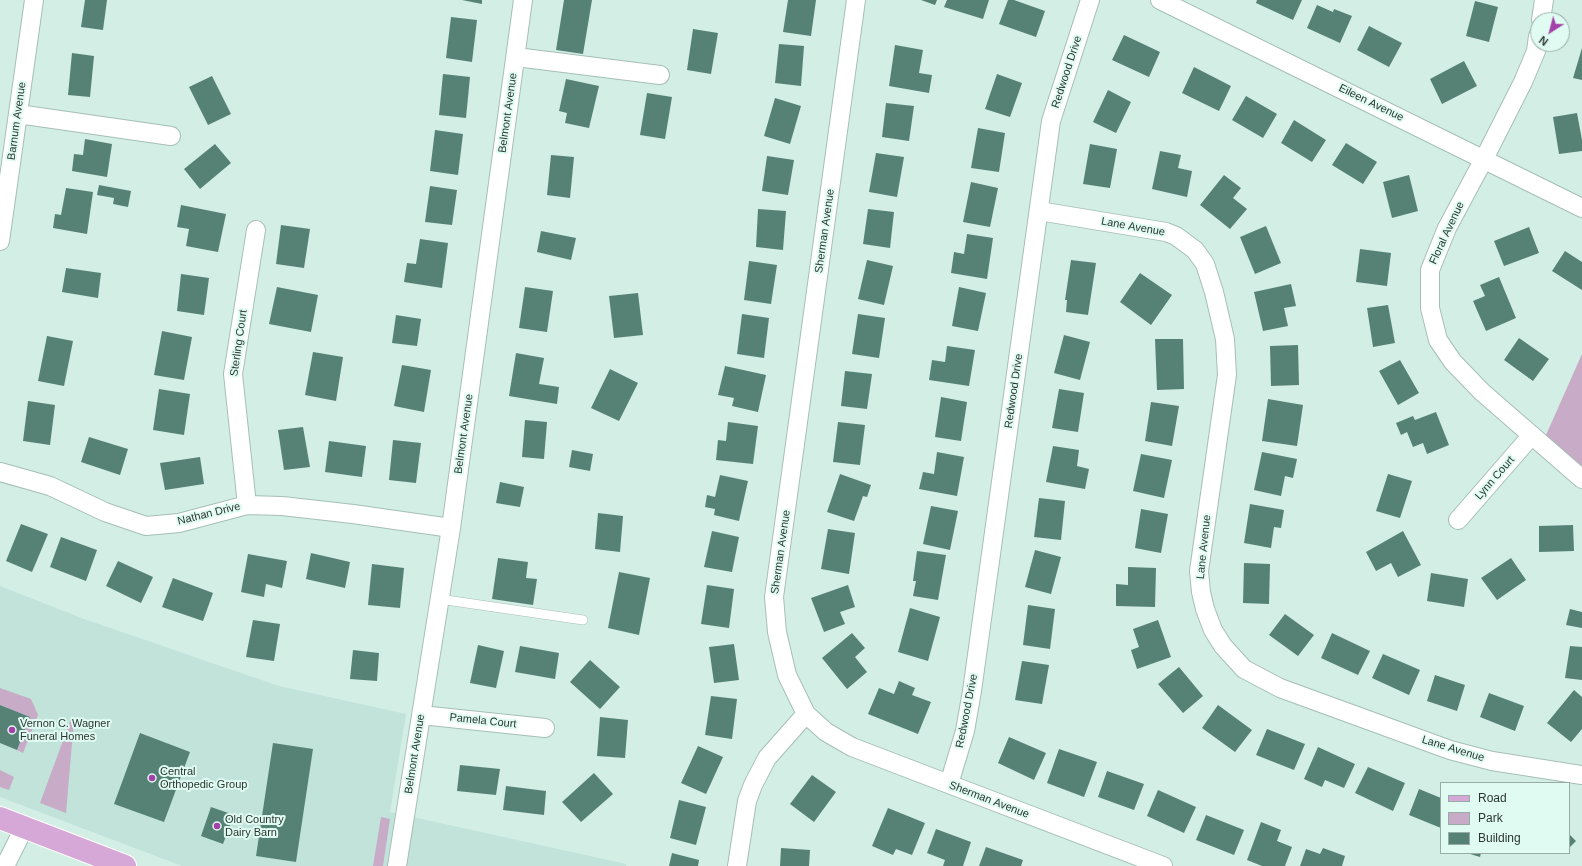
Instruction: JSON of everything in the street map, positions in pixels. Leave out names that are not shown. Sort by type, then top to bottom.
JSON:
[{"type":"main road","points":[[0,818],[125,866]]},
{"type":"street","name":"Barnum Avenue","points":[[0,241],[34,0]]},
{"type":"street","name":"Belmont Avenue","points":[[397,866],[451,528],[523,0]]},
{"type":"street","name":"Sherman Avenue","points":[[856,0],[774,597],[777,632],[787,675],[806,714],[826,732],[852,747],[1163,866]]},
{"type":"street","name":"Redwood Drive","points":[[949,784],[965,731],[972,691],[1051,121],[1090,0]]},
{"type":"street","name":"Eileen Avenue","points":[[1160,0],[1582,208]]},
{"type":"street","points":[[1542,12],[1544,0]]},
{"type":"street","name":"Floral Avenue","points":[[1536,52],[1523,82],[1447,228],[1430,270],[1430,308],[1438,340],[1453,362],[1482,392],[1582,479]]},
{"type":"street","points":[[516,57],[660,75]]},
{"type":"street","points":[[18,114],[171,136]]},
{"type":"street","name":"Lane Avenue","points":[[1039,211],[1166,232],[1176,236],[1195,250],[1205,264],[1214,292],[1225,339],[1227,375],[1200,571],[1201,592],[1205,609],[1214,630],[1223,646],[1244,669],[1280,688],[1450,750],[1492,761],[1582,776]]},
{"type":"street","name":"Sterling Court","points":[[247,504],[233,374],[256,230]]},
{"type":"street","name":"Lynn Court","points":[[1458,520],[1532,436]]},
{"type":"street","name":"Nathan Drive","points":[[0,472],[50,486],[105,512],[146,526],[179,523],[247,504],[290,506],[451,528]]},
{"type":"street","points":[[737,866],[747,801],[752,785],[767,758],[806,714]]},
{"type":"street","name":"Pamela Court","points":[[421,715],[544,728]]},
{"type":"street","points":[[5,866],[24,828]]},
{"type":"lane","points":[[439,599],[583,620]]},
{"type":"shaded area","points":[[0,586],[84,619],[279,686],[406,714],[390,812],[626,864],[626,866],[182,866],[0,797]]},
{"type":"green space","points":[[1582,354],[1582,479],[1542,444]]},
{"type":"green space","points":[[0,688],[31,699],[38,715],[23,753],[17,750],[30,717],[0,705]]},
{"type":"green space","points":[[71,719],[74,720],[66,813],[40,803]]},
{"type":"green space","points":[[0,770],[14,777],[9,790],[0,787]]},
{"type":"green space","points":[[381,817],[390,819],[383,866],[373,866]]},
{"type":"building","points":[[85,0],[107,0],[103,30],[81,27]]},
{"type":"building","points":[[462,0],[482,0],[482,4]]},
{"type":"building","points":[[564,0],[592,0],[583,54],[556,50]]},
{"type":"building","points":[[788,0],[816,0],[811,36],[783,32]]},
{"type":"building","points":[[921,0],[937,0],[935,5]]},
{"type":"building","points":[[947,0],[989,0],[983,19],[944,7]]},
{"type":"building","points":[[1008,0],[1014,0],[1045,11],[1036,37],[999,24]]},
{"type":"building","points":[[1257,0],[1302,0],[1293,20],[1256,3]]},
{"type":"building","points":[[1475,1],[1498,7],[1489,42],[1466,36]]},
{"type":"building","points":[[1317,5],[1333,12],[1334,9],[1352,16],[1340,43],[1307,28]]},
{"type":"building","points":[[451,17],[477,20],[472,62],[446,58]]},
{"type":"building","points":[[1369,26],[1402,43],[1389,67],[1357,50]]},
{"type":"building","points":[[693,29],[718,33],[711,74],[687,70]]},
{"type":"building","points":[[1124,35],[1160,52],[1149,77],[1112,60]]},
{"type":"building","points":[[779,44],[804,46],[801,86],[775,83]]},
{"type":"building","points":[[895,45],[923,50],[919,73],[932,75],[929,93],[889,86]]},
{"type":"building","points":[[1582,48],[1582,80],[1573,78]]},
{"type":"building","points":[[72,53],[94,56],[90,97],[68,95]]},
{"type":"building","points":[[1464,61],[1477,86],[1442,104],[1430,79]]},
{"type":"building","points":[[1194,67],[1231,86],[1219,111],[1182,93]]},
{"type":"building","points":[[443,74],[470,77],[466,118],[439,115]]},
{"type":"building","points":[[997,74],[1022,83],[1010,117],[985,109]]},
{"type":"building","points":[[212,76],[231,114],[208,125],[189,87]]},
{"type":"building","points":[[566,79],[599,86],[589,128],[565,123],[567,113],[559,111]]},
{"type":"building","points":[[1108,90],[1131,102],[1116,133],[1093,122]]},
{"type":"building","points":[[647,93],[672,97],[665,139],[640,135]]},
{"type":"building","points":[[1246,96],[1277,114],[1263,138],[1232,120]]},
{"type":"building","points":[[775,98],[801,106],[790,144],[764,136]]},
{"type":"building","points":[[886,103],[914,106],[909,141],[882,137]]},
{"type":"building","points":[[1577,113],[1582,140],[1582,151],[1559,154],[1553,117]]},
{"type":"building","points":[[1294,120],[1326,140],[1312,162],[1281,143]]},
{"type":"building","points":[[978,128],[1005,133],[999,172],[971,168]]},
{"type":"building","points":[[435,130],[463,134],[458,175],[430,171]]},
{"type":"building","points":[[85,139],[112,144],[107,177],[72,171],[74,154],[83,155]]},
{"type":"building","points":[[1346,143],[1377,162],[1363,184],[1332,165]]},
{"type":"building","points":[[215,144],[231,163],[200,189],[184,169]]},
{"type":"building","points":[[1090,144],[1117,149],[1110,188],[1083,184]]},
{"type":"building","points":[[1160,151],[1181,155],[1178,168],[1192,171],[1187,197],[1152,189]]},
{"type":"building","points":[[876,153],[904,157],[897,197],[869,192]]},
{"type":"building","points":[[551,155],[574,157],[570,198],[547,195]]},
{"type":"building","points":[[767,156],[794,160],[788,195],[762,191]]},
{"type":"building","points":[[1224,175],[1241,188],[1233,198],[1247,209],[1230,229],[1200,205]]},
{"type":"building","points":[[1409,175],[1418,211],[1392,218],[1383,182]]},
{"type":"building","points":[[971,182],[998,188],[990,227],[963,222]]},
{"type":"building","points":[[99,185],[131,191],[128,207],[113,204],[114,198],[97,195]]},
{"type":"building","points":[[430,186],[457,190],[452,225],[425,222]]},
{"type":"building","points":[[66,188],[93,192],[87,234],[53,228],[55,214],[61,215]]},
{"type":"building","points":[[181,205],[226,214],[218,252],[186,246],[189,229],[177,227]]},
{"type":"building","points":[[758,209],[786,211],[783,250],[756,247]]},
{"type":"building","points":[[868,209],[894,212],[890,248],[863,244]]},
{"type":"building","points":[[281,225],[310,229],[304,268],[276,264]]},
{"type":"building","points":[[1266,226],[1281,263],[1255,274],[1240,237]]},
{"type":"building","points":[[1529,227],[1539,253],[1504,266],[1494,241]]},
{"type":"building","points":[[541,231],[576,238],[571,260],[537,252]]},
{"type":"building","points":[[967,234],[993,238],[987,279],[951,273],[954,252],[964,254]]},
{"type":"building","points":[[420,239],[448,243],[442,288],[404,282],[407,263],[416,264]]},
{"type":"building","points":[[1360,249],[1391,253],[1387,286],[1356,282]]},
{"type":"building","points":[[1565,251],[1582,262],[1582,290],[1552,271]]},
{"type":"building","points":[[867,260],[893,266],[884,305],[858,299]]},
{"type":"building","points":[[1071,260],[1096,263],[1088,315],[1066,312],[1067,300],[1065,300]]},
{"type":"building","points":[[749,261],[777,265],[771,304],[744,300]]},
{"type":"building","points":[[66,268],[101,273],[98,298],[62,292]]},
{"type":"building","points":[[1140,273],[1172,295],[1151,325],[1120,302]]},
{"type":"building","points":[[181,274],[209,278],[204,315],[177,311]]},
{"type":"building","points":[[1499,277],[1516,318],[1486,331],[1473,301],[1485,296],[1480,285]]},
{"type":"building","points":[[1291,284],[1296,306],[1284,308],[1288,326],[1263,331],[1254,292]]},
{"type":"building","points":[[277,287],[318,295],[311,332],[269,324]]},
{"type":"building","points":[[525,287],[553,291],[547,332],[519,328]]},
{"type":"building","points":[[959,287],[986,293],[978,331],[952,326]]},
{"type":"building","points":[[638,293],[643,335],[614,338],[609,296]]},
{"type":"building","points":[[1388,305],[1395,343],[1373,347],[1367,308]]},
{"type":"building","points":[[742,314],[769,318],[764,358],[737,354]]},
{"type":"building","points":[[858,314],[885,318],[879,358],[852,354]]},
{"type":"building","points":[[396,315],[421,319],[417,346],[392,343]]},
{"type":"building","points":[[162,331],[192,337],[184,380],[154,375]]},
{"type":"building","points":[[1064,335],[1090,342],[1080,380],[1054,373]]},
{"type":"building","points":[[47,336],[73,341],[64,386],[38,381]]},
{"type":"building","points":[[1519,338],[1549,359],[1533,381],[1504,360]]},
{"type":"building","points":[[1155,339],[1183,339],[1184,389],[1157,390]]},
{"type":"building","points":[[1298,345],[1299,385],[1271,386],[1270,346]]},
{"type":"building","points":[[947,346],[975,350],[969,386],[929,380],[932,360],[945,362]]},
{"type":"building","points":[[313,352],[343,357],[336,401],[305,395]]},
{"type":"building","points":[[516,353],[544,358],[539,384],[559,387],[557,404],[509,396]]},
{"type":"building","points":[[1400,360],[1419,393],[1398,405],[1379,371]]},
{"type":"building","points":[[402,365],[431,370],[424,412],[394,406]]},
{"type":"building","points":[[725,366],[766,375],[758,412],[732,406],[734,398],[718,395]]},
{"type":"building","points":[[610,369],[638,383],[619,421],[591,408]]},
{"type":"building","points":[[845,371],[872,374],[867,409],[841,406]]},
{"type":"building","points":[[159,389],[190,394],[184,435],[153,430]]},
{"type":"building","points":[[1059,389],[1084,393],[1078,432],[1052,428]]},
{"type":"building","points":[[941,397],[967,402],[961,441],[935,437]]},
{"type":"building","points":[[1268,399],[1303,405],[1297,446],[1262,441]]},
{"type":"building","points":[[28,401],[55,405],[50,445],[23,441]]},
{"type":"building","points":[[1151,402],[1179,406],[1172,446],[1145,441]]},
{"type":"building","points":[[1436,412],[1449,445],[1427,454],[1423,443],[1413,447],[1407,432],[1401,435],[1396,423],[1413,416],[1415,420]]},
{"type":"building","points":[[525,420],[547,422],[544,459],[522,457]]},
{"type":"building","points":[[728,422],[758,426],[753,464],[716,460],[718,440],[726,441]]},
{"type":"building","points":[[838,422],[865,425],[860,465],[833,462]]},
{"type":"building","points":[[303,427],[310,467],[284,470],[278,430]]},
{"type":"building","points":[[89,437],[128,449],[120,475],[81,462]]},
{"type":"building","points":[[393,440],[421,443],[416,483],[389,480]]},
{"type":"building","points":[[329,441],[366,446],[362,477],[325,472]]},
{"type":"building","points":[[1053,446],[1079,450],[1077,466],[1089,469],[1085,489],[1046,482]]},
{"type":"building","points":[[572,450],[593,454],[590,471],[569,467]]},
{"type":"building","points":[[937,452],[964,457],[957,496],[919,489],[923,472],[934,474]]},
{"type":"building","points":[[1262,452],[1297,459],[1293,478],[1285,476],[1281,496],[1254,490]]},
{"type":"building","points":[[1141,454],[1172,460],[1164,498],[1133,491]]},
{"type":"building","points":[[200,457],[204,484],[165,490],[160,463]]},
{"type":"building","points":[[840,474],[871,485],[867,497],[863,496],[854,521],[827,512]]},
{"type":"building","points":[[1388,474],[1412,481],[1400,518],[1376,511]]},
{"type":"building","points":[[720,475],[748,481],[739,521],[714,515],[715,509],[705,507],[707,495],[715,497]]},
{"type":"building","points":[[500,482],[524,487],[520,507],[496,503]]},
{"type":"building","points":[[1039,498],[1065,501],[1061,540],[1034,537]]},
{"type":"building","points":[[1250,504],[1284,510],[1281,528],[1274,527],[1271,548],[1244,543]]},
{"type":"building","points":[[931,506],[958,511],[950,550],[923,544]]},
{"type":"building","points":[[1141,509],[1168,514],[1161,553],[1135,548]]},
{"type":"building","points":[[598,513],[623,516],[620,552],[595,549]]},
{"type":"building","points":[[21,524],[48,534],[32,572],[6,561]]},
{"type":"building","points":[[1573,525],[1574,551],[1539,552],[1539,526]]},
{"type":"building","points":[[828,529],[855,533],[849,574],[821,569]]},
{"type":"building","points":[[712,531],[739,537],[732,572],[704,567]]},
{"type":"building","points":[[1403,531],[1421,565],[1398,577],[1391,563],[1376,571],[1366,552]]},
{"type":"building","points":[[61,537],[97,550],[86,581],[50,567]]},
{"type":"building","points":[[1035,550],[1061,557],[1051,594],[1025,587]]},
{"type":"building","points":[[917,551],[946,555],[938,600],[913,596],[916,581],[913,581]]},
{"type":"building","points":[[311,553],[350,562],[345,588],[306,579]]},
{"type":"building","points":[[248,554],[287,561],[282,588],[266,584],[264,597],[241,592]]},
{"type":"building","points":[[498,558],[528,562],[526,578],[537,579],[533,605],[492,599]]},
{"type":"building","points":[[1511,558],[1526,580],[1497,600],[1481,578]]},
{"type":"building","points":[[118,561],[153,577],[141,603],[106,586]]},
{"type":"building","points":[[1244,563],[1270,564],[1269,604],[1243,603]]},
{"type":"building","points":[[372,564],[404,568],[400,608],[368,605]]},
{"type":"building","points":[[1128,567],[1156,568],[1155,607],[1116,606],[1116,584],[1128,585]]},
{"type":"building","points":[[619,572],[650,578],[639,635],[608,628]]},
{"type":"building","points":[[1431,573],[1468,579],[1464,607],[1427,601]]},
{"type":"building","points":[[173,578],[213,593],[203,621],[162,607]]},
{"type":"building","points":[[707,585],[734,589],[729,628],[701,624]]},
{"type":"building","points":[[848,585],[855,607],[840,612],[845,624],[824,632],[811,598]]},
{"type":"building","points":[[1028,605],[1055,609],[1050,649],[1023,645]]},
{"type":"building","points":[[910,608],[940,617],[928,661],[898,652]]},
{"type":"building","points":[[1570,609],[1582,612],[1582,628],[1566,625]]},
{"type":"building","points":[[1285,614],[1314,635],[1298,656],[1269,635]]},
{"type":"building","points":[[253,620],[280,624],[274,661],[246,657]]},
{"type":"building","points":[[1158,620],[1171,657],[1137,669],[1131,650],[1139,647],[1133,629]]},
{"type":"building","points":[[852,633],[865,648],[855,657],[867,672],[847,689],[822,658]]},
{"type":"building","points":[[1332,633],[1370,651],[1358,675],[1321,658]]},
{"type":"building","points":[[734,644],[739,680],[714,683],[709,647]]},
{"type":"building","points":[[478,645],[504,651],[496,688],[470,683]]},
{"type":"building","points":[[520,646],[559,653],[555,679],[515,672]]},
{"type":"building","points":[[1570,646],[1582,647],[1582,680],[1565,678]]},
{"type":"building","points":[[353,650],[379,653],[377,681],[350,679]]},
{"type":"building","points":[[1383,654],[1420,670],[1409,695],[1372,678]]},
{"type":"building","points":[[590,660],[620,687],[600,709],[570,682]]},
{"type":"building","points":[[1022,661],[1049,665],[1042,704],[1015,700]]},
{"type":"building","points":[[1179,667],[1203,696],[1183,713],[1158,684]]},
{"type":"building","points":[[1435,675],[1465,685],[1457,711],[1427,701]]},
{"type":"building","points":[[899,681],[915,688],[912,695],[931,702],[918,734],[868,714],[879,688],[894,694]]},
{"type":"building","points":[[1574,690],[1582,697],[1582,729],[1571,742],[1547,723]]},
{"type":"building","points":[[1489,693],[1524,706],[1515,731],[1480,717]]},
{"type":"building","points":[[711,696],[737,699],[732,739],[705,735]]},
{"type":"building","name":"Vernon C. Wagner Funeral Homes","points":[[0,705],[30,717],[17,750],[0,743]]},
{"type":"building","points":[[1218,705],[1252,730],[1235,752],[1202,728]]},
{"type":"building","points":[[600,717],[628,720],[625,758],[597,756]]},
{"type":"building","points":[[1267,729],[1305,744],[1294,770],[1256,755]]},
{"type":"building","name":"Central Orthopedic Group","points":[[140,733],[190,752],[164,822],[114,804]]},
{"type":"building","points":[[1009,737],[1046,753],[1034,780],[998,763]]},
{"type":"building","points":[[273,743],[313,749],[296,862],[256,856]]},
{"type":"building","points":[[698,746],[723,757],[706,794],[681,783]]},
{"type":"building","points":[[1318,747],[1355,764],[1344,788],[1325,780],[1322,787],[1304,779]]},
{"type":"building","points":[[1059,749],[1097,762],[1084,797],[1047,783]]},
{"type":"building","points":[[460,765],[500,769],[496,795],[457,791]]},
{"type":"building","points":[[1368,767],[1405,783],[1393,811],[1355,793]]},
{"type":"building","points":[[1107,771],[1144,784],[1134,810],[1098,797]]},
{"type":"building","points":[[594,773],[613,794],[581,822],[562,802]]},
{"type":"building","points":[[812,775],[836,792],[814,822],[790,804]]},
{"type":"building","points":[[506,786],[546,791],[544,815],[503,810]]},
{"type":"building","points":[[1419,789],[1440,798],[1440,828],[1409,815]]},
{"type":"building","points":[[1158,790],[1196,807],[1184,833],[1147,816]]},
{"type":"building","points":[[679,800],[706,807],[696,845],[670,838]]},
{"type":"building","name":"Old Country Dairy Barn","points":[[211,807],[234,815],[223,844],[201,836]]},
{"type":"building","points":[[888,808],[925,823],[912,855],[896,849],[893,855],[872,846]]},
{"type":"building","points":[[1206,815],[1244,830],[1234,855],[1196,840]]},
{"type":"building","points":[[1261,822],[1281,830],[1277,841],[1292,847],[1285,866],[1262,866],[1247,860]]},
{"type":"building","points":[[936,829],[971,842],[963,866],[943,866],[945,860],[927,853]]},
{"type":"building","points":[[1570,835],[1576,841],[1570,847]]},
{"type":"building","points":[[986,847],[1023,860],[1021,866],[979,866]]},
{"type":"building","points":[[781,848],[810,850],[809,866],[780,866]]},
{"type":"building","points":[[1323,848],[1345,856],[1342,866],[1300,866],[1306,849],[1320,854]]},
{"type":"building","points":[[672,853],[699,860],[698,866],[669,866]]},
{"type":"building","points":[[1470,854],[1481,854],[1480,857]]},
{"type":"place","name":"Vernon C. Wagner Funeral Homes","points":[[12,730]]},
{"type":"place","name":"Central Orthopedic Group","points":[[152,778]]},
{"type":"place","name":"Old Country Dairy Barn","points":[[217,826]]}]
